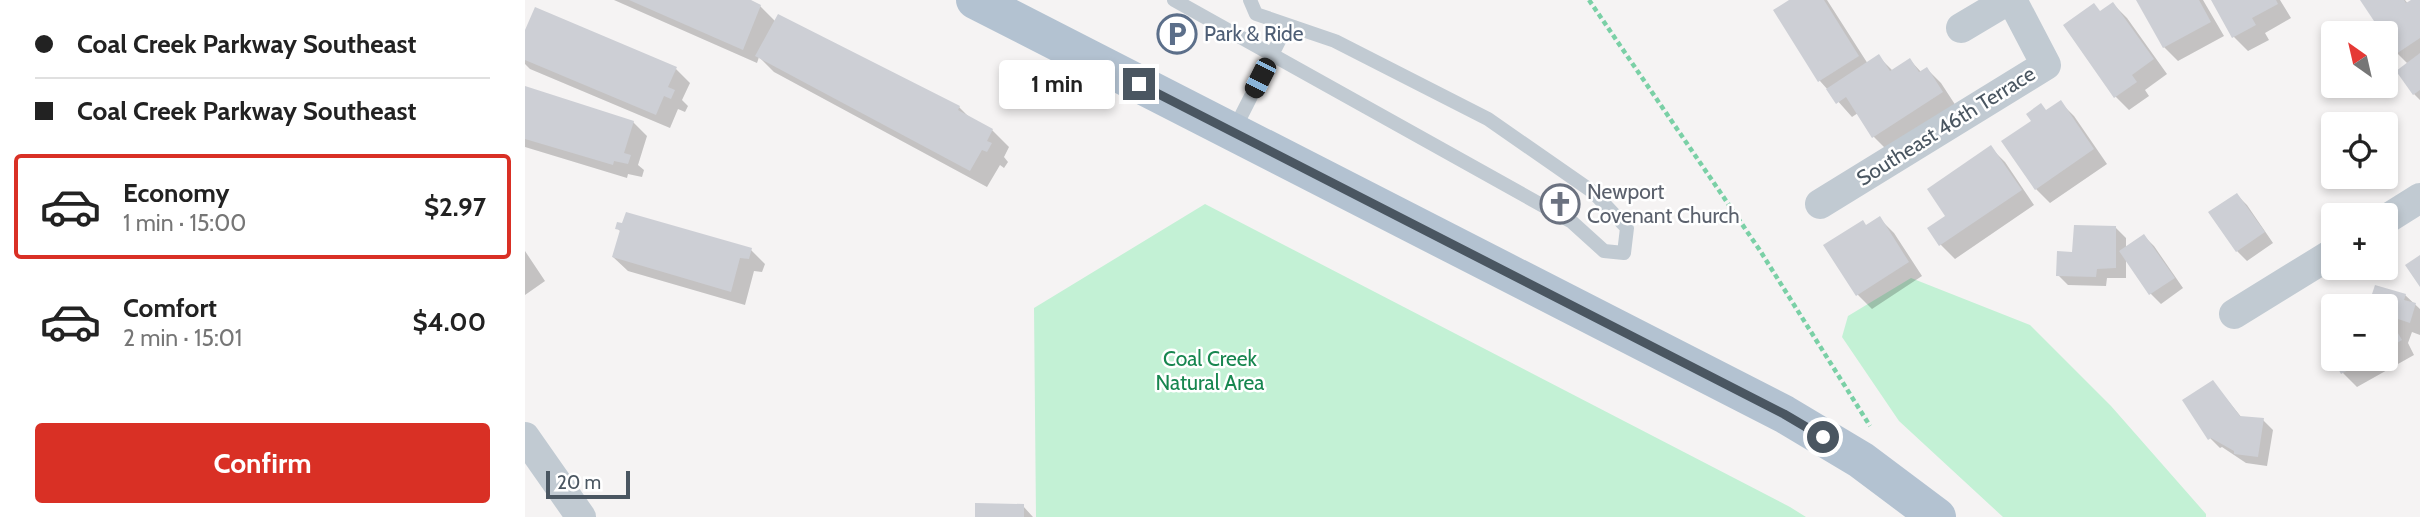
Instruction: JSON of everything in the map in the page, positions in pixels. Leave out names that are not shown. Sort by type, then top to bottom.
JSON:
[{"type":"main road","points":[[975,0],[1784,414],[1861,460],[1937,517]]},
{"type":"street","points":[[1961,28],[2010,0]]},
{"type":"street","name":"Southeast 46th Terrace","points":[[1820,204],[2046,65],[2010,0]]},
{"type":"street","points":[[2398,212],[2420,198]]},
{"type":"street","points":[[2234,314],[2321,260]]},
{"type":"street","points":[[526,440],[581,517]]},
{"type":"lane","points":[[1174,0],[1572,222],[1604,251],[1624,253],[1627,228],[1593,192],[1488,119],[1335,41],[1256,15],[1250,0]]},
{"type":"lane","points":[[1233,132],[1287,24]]},
{"type":"path","points":[[1589,0],[1759,249],[1874,433]]},
{"type":"green space","name":"Coal Creek Natural Area","points":[[1205,204],[1806,517],[1036,517],[1034,308]]},
{"type":"green space","points":[[1911,278],[2030,325],[2111,406],[2206,517],[2003,517],[1899,421],[1842,337],[1848,316]]},
{"type":"building","points":[[629,0],[751,0],[761,5],[743,50]]},
{"type":"building","points":[[1789,0],[1824,0],[1859,56],[1818,82],[1773,10]]},
{"type":"building","points":[[2136,0],[2199,0],[2211,22],[2163,48]]},
{"type":"building","points":[[2211,0],[2276,0],[2278,4],[2252,18],[2256,25],[2232,38]]},
{"type":"building","points":[[2360,0],[2404,0],[2406,3],[2420,0],[2420,38],[2398,53],[2398,21],[2374,21]]},
{"type":"building","points":[[2113,2],[2154,59],[2132,75],[2137,82],[2114,98],[2063,25],[2094,3],[2100,11]]},
{"type":"building","points":[[535,7],[677,67],[668,87],[675,90],[671,99],[664,96],[656,115],[525,60],[525,30]]},
{"type":"building","points":[[778,14],[960,106],[958,110],[993,129],[987,141],[992,143],[987,152],[982,150],[970,171],[755,56]]},
{"type":"building","points":[[2420,53],[2420,90],[2413,95],[2398,74],[2398,70]]},
{"type":"building","points":[[1879,54],[1890,71],[1910,58],[1919,72],[1927,67],[1943,92],[1872,138],[1846,97],[1836,104],[1826,89]]},
{"type":"building","points":[[525,86],[634,121],[624,153],[631,155],[628,164],[614,161],[613,165],[525,139]]},
{"type":"building","points":[[2061,100],[2094,149],[2035,190],[2001,141],[2031,121],[2026,114],[2041,103],[2046,110]]},
{"type":"building","points":[[1991,145],[2022,190],[1939,246],[1927,228],[1945,216],[1927,189]]},
{"type":"building","points":[[2237,193],[2265,232],[2236,252],[2208,212]]},
{"type":"building","points":[[626,212],[752,248],[749,259],[740,258],[731,292],[612,257],[620,230],[615,229],[617,222],[622,223]]},
{"type":"building","points":[[1880,216],[1909,262],[1856,296],[1823,245],[1863,220],[1866,225]]},
{"type":"building","points":[[2074,225],[2116,226],[2116,268],[2097,269],[2096,277],[2056,276],[2057,251],[2072,252]]},
{"type":"building","points":[[2144,234],[2175,278],[2149,295],[2119,251]]},
{"type":"building","points":[[2420,255],[2420,287],[2405,265]]},
{"type":"building","points":[[2375,285],[2406,294],[2404,300],[2416,303],[2410,323],[2398,319],[2398,294],[2372,294]]},
{"type":"building","points":[[2213,380],[2240,416],[2264,418],[2258,457],[2234,454],[2234,451],[2211,438],[2208,440],[2182,400]]},
{"type":"building","points":[[975,503],[1024,504],[1024,517],[975,517]]},
{"type":"place","name":"Park & Ride","points":[[1177,34]]},
{"type":"place","name":"Newport Covenant Church","points":[[1560,204]]},
{"type":"route","points":[[1139,84],[1784,414],[1823,437]]}]
